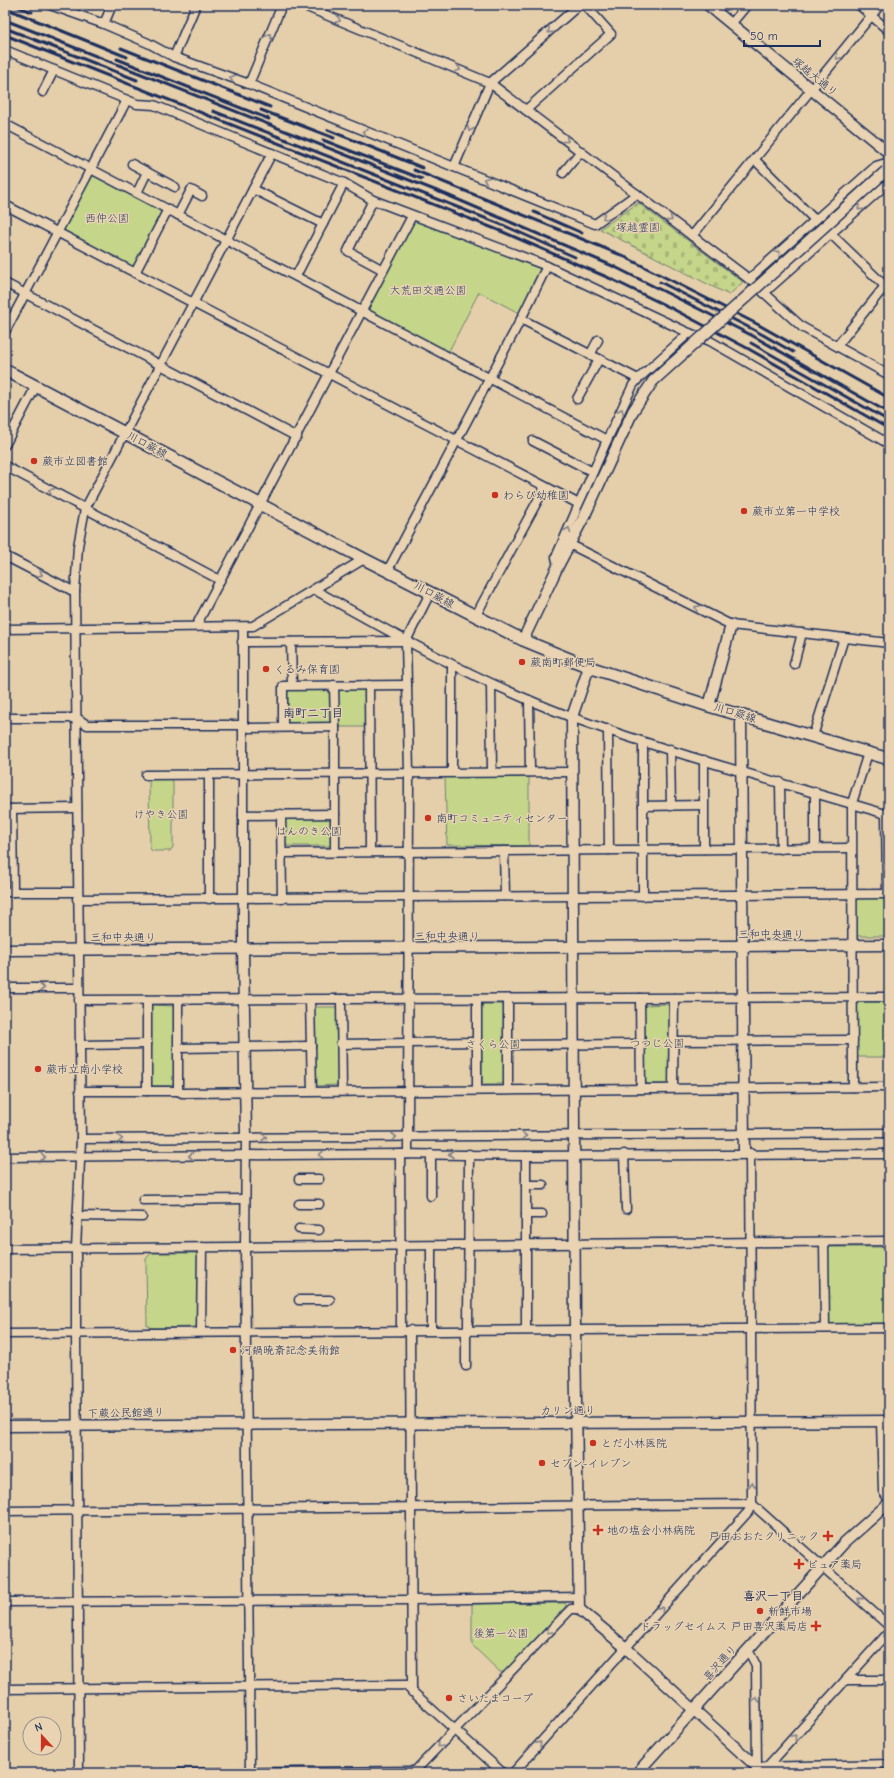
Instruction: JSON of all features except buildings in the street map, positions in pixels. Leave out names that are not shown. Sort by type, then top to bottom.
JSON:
[{"type":"main road","name":"川口蕨線","points":[[5,370],[475,617],[524,640],[588,667],[709,706],[889,759]]},
{"type":"street","points":[[50,5],[104,24],[148,43],[174,57],[248,84],[595,224],[637,194]]},
{"type":"street","points":[[104,24],[112,5]]},
{"type":"street","points":[[174,57],[196,5]]},
{"type":"street","points":[[248,84],[282,5]]},
{"type":"street","points":[[302,5],[490,83],[749,278],[802,327],[889,375]]},
{"type":"street","points":[[454,167],[490,83],[579,5]]},
{"type":"street","points":[[526,110],[611,34],[585,5]]},
{"type":"street","name":"塚越大通り","points":[[708,5],[889,153]]},
{"type":"street","points":[[732,24],[747,5]]},
{"type":"street","points":[[859,5],[889,31]]},
{"type":"street","points":[[692,236],[880,5]]},
{"type":"street","points":[[5,50],[137,104],[154,105],[344,183],[373,200],[412,216],[547,266],[689,334],[710,341],[889,444]]},
{"type":"street","points":[[43,92],[54,70]]},
{"type":"street","points":[[5,332],[127,100]]},
{"type":"street","points":[[5,124],[607,440]]},
{"type":"street","points":[[563,173],[581,151]]},
{"type":"street","points":[[79,1773],[76,1249],[81,1139],[77,895],[76,627],[74,592],[78,546],[86,509],[160,365],[272,154]]},
{"type":"street","points":[[755,160],[815,220]]},
{"type":"street","points":[[132,164],[175,187]]},
{"type":"street","points":[[749,278],[876,166],[888,167]]},
{"type":"street","points":[[524,640],[558,566],[571,545],[633,411],[652,381],[888,167]]},
{"type":"street","points":[[136,193],[147,172]]},
{"type":"street","points":[[764,293],[889,182]]},
{"type":"street","points":[[296,276],[344,183]]},
{"type":"street","points":[[178,215],[191,190],[202,196]]},
{"type":"street","points":[[253,190],[323,224]]},
{"type":"street","points":[[373,200],[348,251],[383,270]]},
{"type":"street","points":[[5,205],[579,504]]},
{"type":"street","points":[[135,273],[168,209]]},
{"type":"street","points":[[196,626],[412,216]]},
{"type":"street","points":[[831,234],[887,284],[837,346]]},
{"type":"street","points":[[388,570],[521,319],[547,266]]},
{"type":"street","points":[[5,283],[296,436]]},
{"type":"street","points":[[521,319],[638,379]]},
{"type":"street","points":[[558,566],[556,557],[607,440],[638,379],[689,334]]},
{"type":"street","points":[[590,355],[598,340]]},
{"type":"street","points":[[577,399],[599,359]]},
{"type":"street","points":[[5,445],[36,386]]},
{"type":"street","points":[[533,441],[593,472]]},
{"type":"street","points":[[5,466],[220,580]]},
{"type":"street","points":[[475,617],[545,487]]},
{"type":"street","points":[[571,545],[732,626],[889,643]]},
{"type":"street","points":[[5,556],[74,592]]},
{"type":"street","points":[[5,629],[196,626],[242,628],[253,626],[315,590],[364,559]]},
{"type":"street","points":[[77,808],[8,809],[9,892],[209,899],[888,894],[888,814],[643,742],[572,717],[492,684],[452,665],[315,590]]},
{"type":"street","points":[[401,1331],[401,1245],[404,1154],[409,1137],[409,772],[406,641],[430,593]]},
{"type":"street","points":[[709,706],[732,626]]},
{"type":"street","points":[[242,628],[243,949],[246,1137],[245,1332],[250,1773]]},
{"type":"street","points":[[794,664],[802,633]]},
{"type":"street","points":[[813,736],[844,638]]},
{"type":"street","points":[[242,642],[406,641]]},
{"type":"street","points":[[291,642],[292,685]]},
{"type":"street","points":[[452,665],[452,772]]},
{"type":"street","points":[[579,1609],[575,1330],[571,772],[572,717],[588,667]]},
{"type":"street","points":[[492,684],[492,771]]},
{"type":"street","points":[[334,685],[335,852]]},
{"type":"street","points":[[368,685],[370,851]]},
{"type":"street","points":[[283,727],[283,686],[407,685]]},
{"type":"street","points":[[529,700],[530,771]]},
{"type":"street","points":[[513,1773],[748,1512],[752,1504],[751,1243],[747,1153],[744,1135],[743,1087],[741,715]]},
{"type":"street","points":[[5,718],[77,718],[87,725],[243,725],[249,728],[335,727]]},
{"type":"street","points":[[608,729],[608,850]]},
{"type":"street","points":[[643,742],[643,896]]},
{"type":"street","points":[[670,749],[671,806]]},
{"type":"street","points":[[853,1087],[852,803],[868,753]]},
{"type":"street","points":[[704,760],[704,850]]},
{"type":"street","points":[[146,775],[492,771],[571,772]]},
{"type":"street","points":[[209,775],[209,899]]},
{"type":"street","points":[[780,782],[781,848]]},
{"type":"street","points":[[815,792],[815,848]]},
{"type":"street","points":[[643,806],[703,805]]},
{"type":"street","points":[[281,814],[282,899]]},
{"type":"street","points":[[243,815],[334,814]]},
{"type":"street","points":[[282,853],[370,851],[851,848]]},
{"type":"street","points":[[504,851],[505,896]]},
{"type":"street","name":"三和中央通り","points":[[5,950],[889,945]]},
{"type":"street","points":[[5,988],[78,988]]},
{"type":"street","points":[[79,1000],[889,997]]},
{"type":"street","points":[[640,998],[641,1089]]},
{"type":"street","points":[[673,1088],[674,998]]},
{"type":"street","points":[[341,999],[342,1090]]},
{"type":"street","points":[[477,999],[477,1089]]},
{"type":"street","points":[[508,999],[508,1089]]},
{"type":"street","points":[[147,1000],[147,1091]]},
{"type":"street","points":[[178,1000],[178,1091]]},
{"type":"street","points":[[310,1000],[312,1091]]},
{"type":"street","points":[[674,1041],[743,1042],[853,1040]]},
{"type":"street","points":[[341,1044],[477,1042]]},
{"type":"street","points":[[80,1045],[147,1044]]},
{"type":"street","points":[[508,1045],[640,1044]]},
{"type":"street","points":[[178,1048],[311,1046]]},
{"type":"street","points":[[80,1091],[178,1091],[182,1093],[342,1090],[574,1090],[743,1087],[889,1087]]},
{"type":"street","points":[[81,1139],[889,1133]]},
{"type":"street","points":[[5,1157],[404,1154],[526,1156],[747,1153],[889,1154]]},
{"type":"street","points":[[431,1154],[431,1196]]},
{"type":"street","points":[[466,1366],[469,1246],[469,1154]]},
{"type":"street","points":[[624,1154],[626,1209]]},
{"type":"street","points":[[526,1156],[526,1329]]},
{"type":"street","points":[[299,1179],[319,1179]]},
{"type":"street","points":[[526,1185],[543,1185]]},
{"type":"street","points":[[143,1200],[245,1199]]},
{"type":"street","points":[[299,1204],[319,1204]]},
{"type":"street","points":[[526,1214],[542,1214]]},
{"type":"street","points":[[78,1216],[142,1216]]},
{"type":"street","points":[[299,1229],[319,1230]]},
{"type":"street","points":[[5,1249],[889,1241]]},
{"type":"street","points":[[824,1242],[825,1328]]},
{"type":"street","points":[[431,1246],[431,1330]]},
{"type":"street","points":[[202,1248],[202,1332]]},
{"type":"street","points":[[299,1300],[330,1300]]},
{"type":"street","points":[[5,1334],[526,1329],[889,1328]]},
{"type":"street","points":[[410,1330],[412,1692]]},
{"type":"street","points":[[885,1421],[883,1491],[889,1501]]},
{"type":"street","name":"カリン通り","points":[[247,1424],[885,1421]]},
{"type":"street","name":"下蕨公民館通り","points":[[5,1426],[247,1424]]},
{"type":"street","name":"喜沢通り","points":[[637,1773],[822,1567],[855,1532],[889,1501]]},
{"type":"street","points":[[5,1511],[752,1504],[889,1626]]},
{"type":"street","points":[[5,1602],[412,1600],[579,1597]]},
{"type":"street","points":[[179,1773],[413,1772],[571,1609],[579,1609],[626,1648],[759,1771]]},
{"type":"street","points":[[759,1771],[768,1766],[889,1632]]},
{"type":"street","points":[[748,1650],[756,1666],[759,1771]]},
{"type":"street","points":[[846,1680],[889,1680]]},
{"type":"street","points":[[5,1689],[405,1685],[503,1773]]},
{"type":"street","points":[[768,1766],[889,1764]]},
{"type":"green space","name":"西仲公園","points":[[92,175],[164,211],[134,267],[62,231]]},
{"type":"green space","name":"塚越霊園","points":[[638,203],[743,282],[729,295],[600,229]]},
{"type":"green space","name":"大荒田交通公園","points":[[414,220],[542,268],[519,313],[479,292],[448,353],[365,309]]},
{"type":"green space","points":[[369,685],[369,727],[283,727],[283,686]]},
{"type":"green space","points":[[445,777],[529,777],[529,846],[447,845]]},
{"type":"green space","name":"けやき公園","points":[[171,778],[173,782],[173,847],[170,851],[152,851],[150,848],[149,782],[152,779]]},
{"type":"green space","name":"はんのき公園","points":[[330,816],[332,818],[332,844],[330,846],[288,846],[285,843],[285,819],[287,817]]},
{"type":"green space","points":[[858,898],[889,898],[889,936],[857,936],[856,900]]},
{"type":"green space","points":[[857,1002],[889,1002],[889,1057],[857,1057]]},
{"type":"green space","name":"さくら公園","points":[[484,1004],[502,1004],[504,1007],[504,1082],[502,1084],[484,1084],[482,1081],[481,1007]]},
{"type":"green space","name":"つつじ公園","points":[[667,1004],[670,1008],[670,1080],[667,1084],[647,1084],[644,1078],[644,1008],[647,1005]]},
{"type":"green space","points":[[151,1005],[173,1006],[175,1008],[175,1083],[173,1083],[173,1086],[152,1086],[150,1084],[149,1008]]},
{"type":"green space","points":[[317,1007],[337,1007],[338,1010],[339,1083],[336,1085],[317,1086],[315,1083],[314,1010]]},
{"type":"green space","points":[[828,1247],[889,1247],[889,1323],[829,1324],[827,1321],[826,1250]]},
{"type":"green space","points":[[151,1253],[195,1253],[198,1256],[198,1324],[195,1327],[151,1328],[147,1325],[146,1259]]},
{"type":"green space","name":"後第一公園","points":[[565,1603],[566,1606],[504,1672],[500,1672],[472,1645],[472,1605],[474,1604]]},
{"type":"railway","points":[[14,5],[32,12]]},
{"type":"railway","points":[[5,8],[127,57]]},
{"type":"railway","points":[[5,20],[447,195],[615,267],[753,336],[889,413]]},
{"type":"railway","points":[[5,28],[137,80]]},
{"type":"railway","points":[[5,35],[503,232],[609,278],[671,308],[747,348],[889,429]]},
{"type":"railway","points":[[121,48],[270,107]]},
{"type":"railway","points":[[117,59],[269,119]]},
{"type":"railway","points":[[261,110],[334,138]]},
{"type":"railway","points":[[213,111],[505,226],[575,257]]},
{"type":"railway","points":[[328,130],[423,168]]},
{"type":"railway","points":[[323,140],[422,179]]},
{"type":"railway","points":[[414,170],[621,255],[757,324],[889,398]]},
{"type":"railway","points":[[534,212],[582,233]]},
{"type":"railway","points":[[660,282],[756,331],[793,352]]},
{"type":"railway","points":[[751,343],[889,421]]},
{"type":"place","name":"蕨市立図書館","points":[[34,461]]},
{"type":"place","name":"わらび幼稚園","points":[[495,495]]},
{"type":"place","name":"蕨市立第一中学校","points":[[744,511]]},
{"type":"place","name":"蕨南町郵便局","points":[[522,662]]},
{"type":"place","name":"くるみ保育園","points":[[266,669]]},
{"type":"place","name":"南町コミュニティセンター","points":[[428,818]]},
{"type":"place","name":"蕨市立南小学校","points":[[38,1069]]},
{"type":"place","name":"河鍋暁斎記念美術館","points":[[233,1350]]},
{"type":"place","name":"とだ小林医院","points":[[593,1443]]},
{"type":"place","name":"セブン-イレブン","points":[[542,1463]]},
{"type":"place","name":"地の塩会小林病院","points":[[598,1530]]},
{"type":"place","name":"戸田おおたクリニック","points":[[828,1536]]},
{"type":"place","name":"ピュア薬局","points":[[799,1564]]},
{"type":"place","name":"新鮮市場","points":[[760,1611]]},
{"type":"place","name":"ドラッグセイムス 戸田喜沢薬局店","points":[[816,1626]]},
{"type":"place","name":"さいたまコープ","points":[[449,1698]]},
{"type":"district","name":"南町二丁目","points":[[313,713]]},
{"type":"district","name":"喜沢一丁目","points":[[773,1596]]}]
